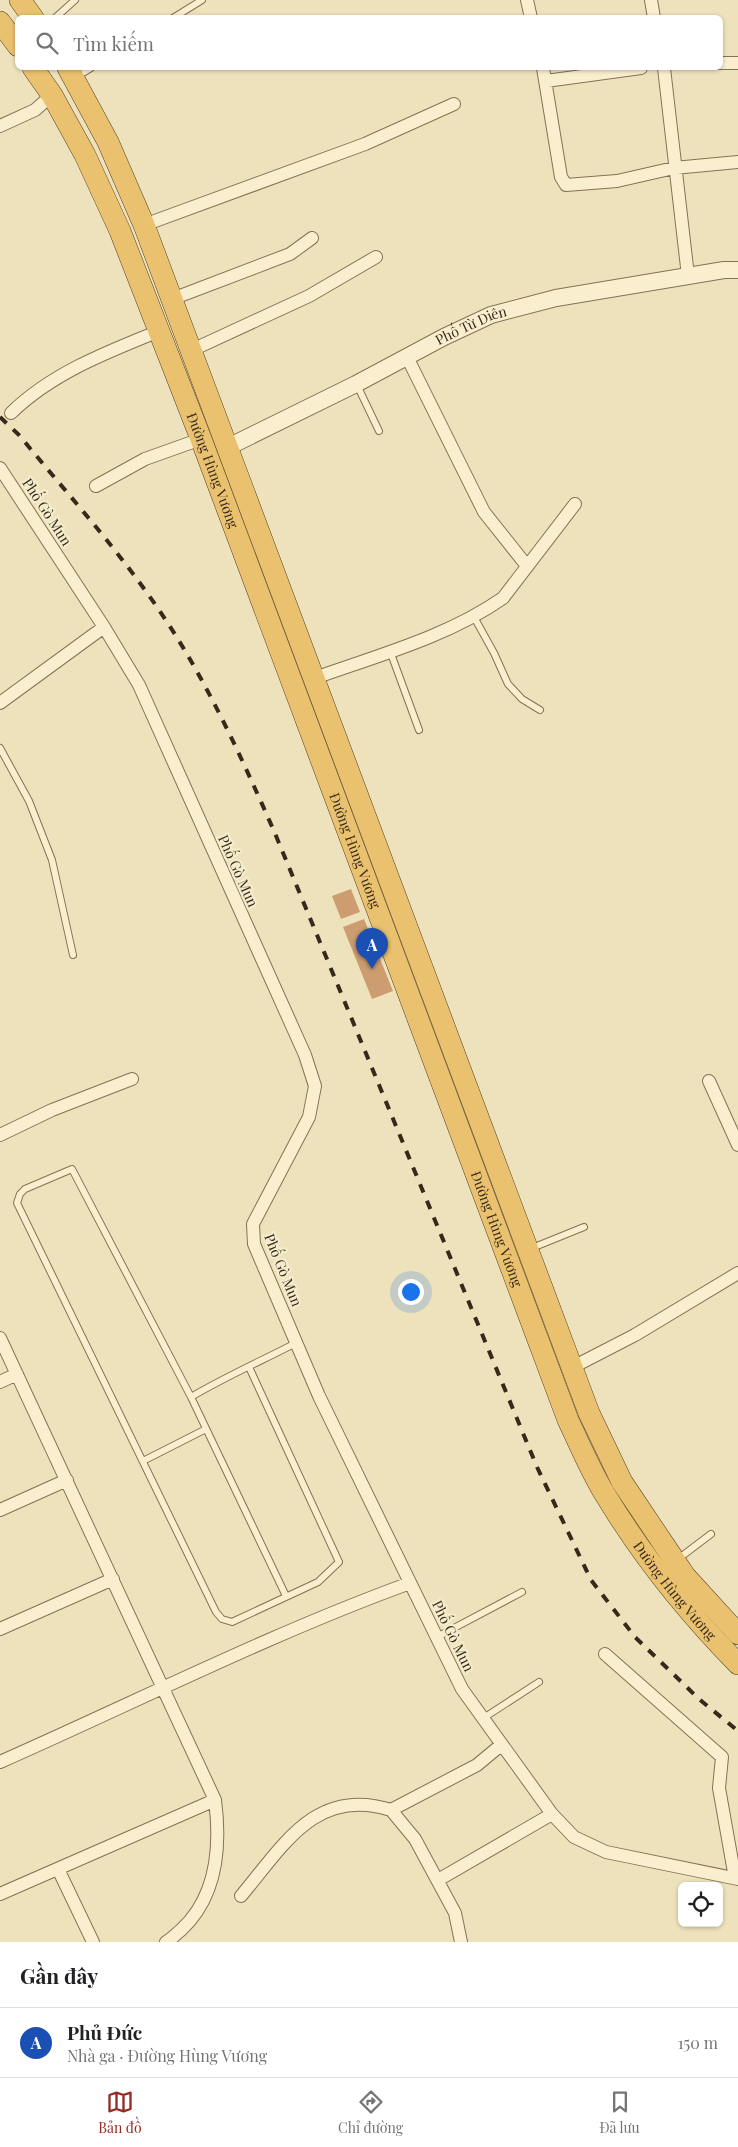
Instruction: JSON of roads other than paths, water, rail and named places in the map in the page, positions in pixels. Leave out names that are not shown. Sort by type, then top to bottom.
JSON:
[{"type":"highway","points":[[20,0],[31,15]]},
{"type":"highway","points":[[0,22],[15,42]]},
{"type":"highway","name":"Đường Hùng Vương","points":[[34,70],[52,95],[85,155],[120,231],[201,439],[568,1420],[605,1495],[653,1565],[700,1625],[738,1664]]},
{"type":"highway","name":"Đường Hùng Vương","points":[[78,71],[144,224],[192,350],[526,1250],[589,1413],[622,1482],[685,1576],[736,1629]]},
{"type":"street","points":[[527,0],[530,15]]},
{"type":"street","points":[[651,0],[654,15]]},
{"type":"street","points":[[723,63],[738,63]]},
{"type":"street","points":[[543,70],[561,178],[566,185],[617,181],[674,168],[738,162]]},
{"type":"street","points":[[546,81],[626,70]]},
{"type":"street","points":[[664,70],[674,168],[688,276]]},
{"type":"street","points":[[0,126],[35,110],[52,95]]},
{"type":"street","points":[[144,224],[365,144],[454,104]]},
{"type":"street","points":[[172,299],[290,254],[312,238]]},
{"type":"street","points":[[192,350],[309,296],[376,257]]},
{"type":"street","name":"Phố Từ Diên","points":[[228,446],[356,384],[408,358],[444,337],[491,315],[556,298],[688,276],[738,270]]},
{"type":"street","points":[[11,413],[27,398],[69,372],[107,352],[159,331]]},
{"type":"street","points":[[408,358],[484,512],[527,566]]},
{"type":"street","points":[[96,486],[145,459],[201,439]]},
{"type":"street","name":"Phố Gò Mun","points":[[0,468],[104,627],[139,685],[305,1055],[315,1086],[309,1117],[253,1224],[254,1244],[319,1396],[462,1689],[552,1814],[574,1837],[606,1852],[736,1879]]},
{"type":"street","points":[[315,678],[445,631],[474,617],[503,598],[575,504]]},
{"type":"street","points":[[0,703],[104,627]]},
{"type":"street","points":[[0,1135],[52,1110],[132,1079]]},
{"type":"street","points":[[709,1081],[738,1145]]},
{"type":"street","points":[[571,1368],[635,1335],[738,1274]]},
{"type":"street","points":[[0,1338],[162,1690],[216,1800],[219,1831],[218,1854],[207,1894],[192,1920],[166,1942]]},
{"type":"street","points":[[0,1382],[17,1374]]},
{"type":"street","points":[[0,1510],[67,1480]]},
{"type":"street","points":[[0,1628],[112,1579]]},
{"type":"street","points":[[0,1762],[356,1603],[410,1583]]},
{"type":"street","points":[[605,1654],[717,1750],[722,1757],[719,1788],[736,1879]]},
{"type":"street","points":[[391,1810],[476,1765],[501,1745]]},
{"type":"street","points":[[0,1894],[216,1800]]},
{"type":"street","points":[[241,1896],[303,1824],[329,1810],[346,1804],[372,1804],[391,1810],[415,1839],[456,1913],[461,1942]]},
{"type":"street","points":[[438,1880],[552,1814]]},
{"type":"street","points":[[58,1869],[93,1942]]},
{"type":"lane","points":[[59,15],[75,0]]},
{"type":"lane","points":[[178,15],[202,0]]},
{"type":"lane","points":[[356,384],[380,430]]},
{"type":"lane","points":[[474,617],[494,653],[508,684],[522,699],[540,710]]},
{"type":"lane","points":[[390,651],[419,730]]},
{"type":"lane","points":[[0,748],[29,801],[52,860],[73,955]]},
{"type":"lane","points":[[248,1367],[339,1562],[318,1582],[232,1622],[222,1619],[216,1612],[17,1203],[20,1194],[25,1189],[72,1169],[191,1398],[286,1596]]},
{"type":"lane","points":[[526,1250],[584,1227]]},
{"type":"lane","points":[[191,1398],[296,1343]]},
{"type":"lane","points":[[143,1461],[206,1428]]},
{"type":"lane","points":[[675,1561],[711,1534]]},
{"type":"lane","points":[[437,1637],[522,1592]]},
{"type":"lane","points":[[482,1719],[539,1682]]},
{"type":"railway","points":[[0,417],[19,435],[134,575],[169,625],[213,700],[274,831],[537,1467],[591,1580],[635,1637],[699,1699],[738,1731]]},
{"type":"place","name":"Phủ Đức","points":[[372,969]]}]
